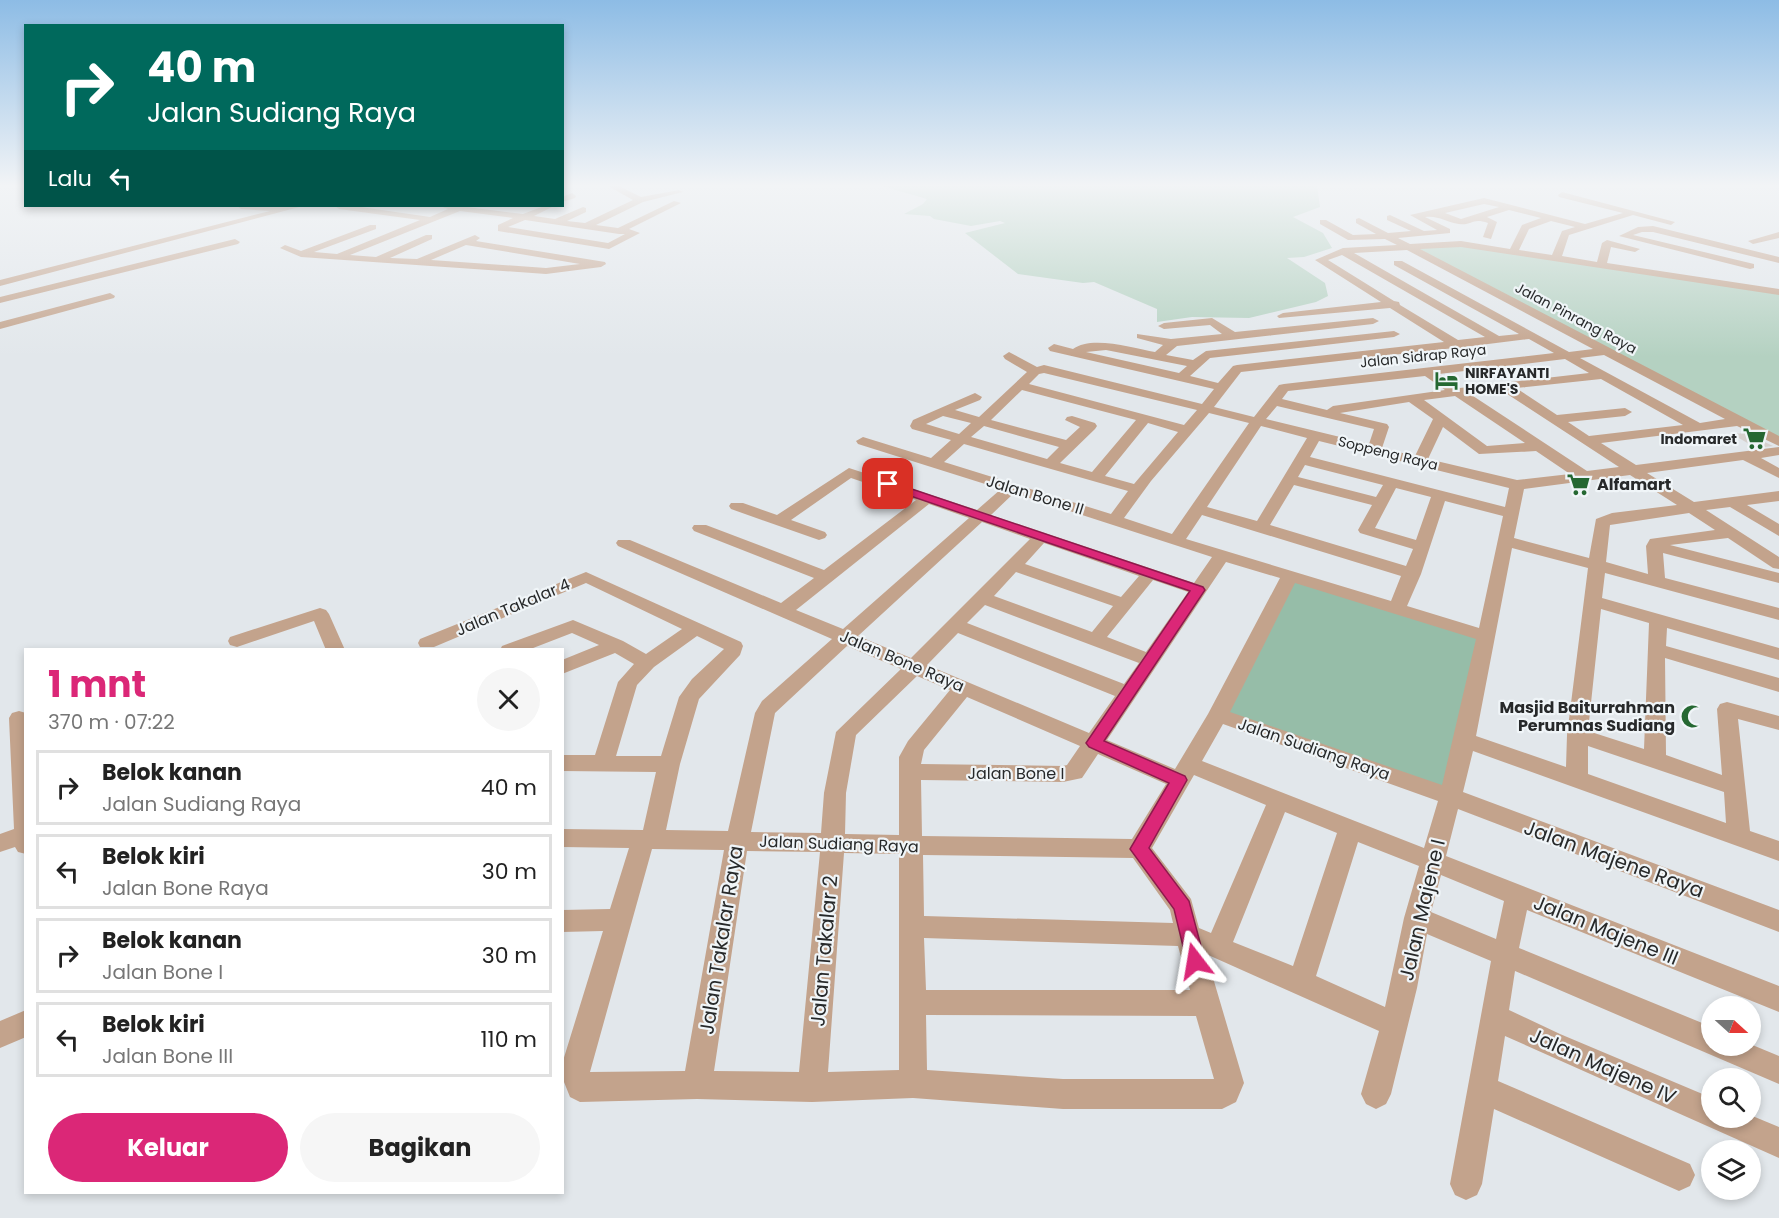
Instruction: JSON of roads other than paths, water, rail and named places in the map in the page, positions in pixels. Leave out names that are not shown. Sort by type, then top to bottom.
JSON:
[{"type":"street","points":[[0,283],[155,243]]},
{"type":"street","points":[[0,300],[232,243]]},
{"type":"street","points":[[301,254],[329,243]]},
{"type":"street","points":[[335,257],[371,243]]},
{"type":"street","points":[[375,260],[415,243]]},
{"type":"street","points":[[416,264],[463,243]]},
{"type":"street","points":[[285,248],[301,254],[416,264],[546,270],[601,264],[471,243]]},
{"type":"street","points":[[459,266],[510,243]]},
{"type":"street","points":[[588,243],[609,246],[616,243]]},
{"type":"street","name":"Jalan Pinrang Raya","points":[[1400,243],[1779,441]]},
{"type":"street","points":[[1472,243],[1343,251],[1320,260],[1489,364]]},
{"type":"street","points":[[1509,243],[1556,258],[1740,281],[1779,292]]},
{"type":"street","points":[[1556,258],[1561,243]]},
{"type":"street","points":[[1601,265],[1607,243]]},
{"type":"street","points":[[1613,243],[1695,264]]},
{"type":"street","points":[[1653,243],[1750,266]]},
{"type":"street","points":[[1709,243],[1779,260]]},
{"type":"street","points":[[1757,243],[1779,248]]},
{"type":"street","points":[[1343,251],[1498,340]]},
{"type":"street","points":[[502,268],[534,253]]},
{"type":"street","points":[[1740,281],[1759,255]]},
{"type":"street","points":[[100,257],[141,277]]},
{"type":"street","points":[[546,270],[571,258]]},
{"type":"street","points":[[1368,265],[1436,261]]},
{"type":"street","points":[[1398,263],[1698,427]]},
{"type":"street","points":[[1728,273],[1740,281]]},
{"type":"street","points":[[21,307],[96,288]]},
{"type":"street","points":[[0,326],[110,296]]},
{"type":"street","points":[[1142,336],[1171,343],[1233,336],[1353,308],[1459,297]]},
{"type":"street","points":[[1353,308],[1413,348]]},
{"type":"street","points":[[1164,326],[1213,321],[1233,336]]},
{"type":"street","points":[[1285,323],[1373,321]]},
{"type":"street","points":[[1285,323],[1356,378]]},
{"type":"street","points":[[1181,378],[1194,363],[1206,355],[1394,334]]},
{"type":"street","points":[[1115,520],[1136,489],[1237,369],[1529,336]]},
{"type":"street","points":[[1158,356],[1171,343]]},
{"type":"street","points":[[1068,351],[1106,346],[1194,363]]},
{"type":"street","points":[[1054,348],[1220,387]]},
{"type":"street","name":"Jalan Sidrap Raya","points":[[1176,541],[1258,421],[1284,388],[1606,351]]},
{"type":"street","points":[[932,464],[1035,371],[1008,356]]},
{"type":"street","points":[[1094,380],[1113,361]]},
{"type":"street","name":"Soppeng Raya","points":[[1035,371],[1052,369],[1517,485]]},
{"type":"street","points":[[1426,370],[1584,476]]},
{"type":"street","points":[[1323,412],[1412,398],[1601,375]]},
{"type":"street","points":[[1019,385],[1188,429]]},
{"type":"street","points":[[1503,386],[1779,564]]},
{"type":"street","points":[[975,397],[942,411],[918,423],[917,426],[1136,489]]},
{"type":"street","points":[[1412,398],[1484,451],[1541,446]]},
{"type":"street","points":[[1274,401],[1382,427]]},
{"type":"street","points":[[1373,405],[1390,413],[1374,450]]},
{"type":"street","points":[[1610,405],[1659,432]]},
{"type":"street","points":[[942,411],[1068,447]]},
{"type":"street","points":[[1556,419],[1633,417]]},
{"type":"street","points":[[1095,478],[1134,428],[1145,418]]},
{"type":"street","points":[[1420,461],[1440,418]]},
{"type":"street","points":[[1051,464],[1090,426],[1072,420]]},
{"type":"street","points":[[1588,440],[1741,421]]},
{"type":"street","points":[[1261,527],[1315,435]]},
{"type":"street","name":"Jalan Bone II","points":[[863,441],[1176,541],[1486,636]]},
{"type":"street","points":[[1449,796],[1465,740],[1517,485],[1779,451]]},
{"type":"street","points":[[1747,456],[1779,474]]},
{"type":"street","points":[[1301,459],[1510,513]]},
{"type":"street","points":[[779,521],[849,472],[1198,590]]},
{"type":"street","points":[[1288,479],[1382,503]]},
{"type":"street","points":[[1392,482],[1366,529],[1422,547]]},
{"type":"street","name":"Jalan Takalar Raya","points":[[697,1085],[737,841],[768,706],[1011,488]]},
{"type":"street","points":[[1397,609],[1440,495]]},
{"type":"street","points":[[783,611],[926,498]]},
{"type":"street","points":[[1577,779],[1577,735],[1596,566],[1604,519],[1777,498]]},
{"type":"street","points":[[1732,502],[1779,531]]},
{"type":"street","points":[[737,506],[819,535]]},
{"type":"street","points":[[1197,509],[1412,574]]},
{"type":"street","points":[[700,528],[827,577]]},
{"type":"street","points":[[1657,582],[1654,542],[1731,533]]},
{"type":"street","name":"Jalan Takalar 2","points":[[812,1087],[830,894],[835,793],[846,732],[915,666],[1041,537]]},
{"type":"street","points":[[1506,541],[1779,614]]},
{"type":"street","name":"Jalan Bone Raya","points":[[624,543],[783,611],[840,643],[915,666],[1094,743],[1278,802]]},
{"type":"street","points":[[1653,546],[1779,578]]},
{"type":"street","name":"Jalan Bone I","points":[[911,772],[1071,774],[1198,590],[1215,553]]},
{"type":"street","points":[[1012,565],[1124,604]]},
{"type":"street","points":[[1096,639],[1149,574]]},
{"type":"street","points":[[1218,715],[1290,576]]},
{"type":"street","name":"Jalan Takalar 4","points":[[426,642],[586,577],[730,644],[735,648],[733,651],[689,697],[669,764]]},
{"type":"street","points":[[980,597],[1150,660]]},
{"type":"street","points":[[1592,601],[1779,654]]},
{"type":"street","points":[[237,641],[320,614],[334,645]]},
{"type":"street","points":[[1655,760],[1658,621]]},
{"type":"street","points":[[955,625],[1128,693]]},
{"type":"street","points":[[514,648],[573,626],[616,645],[647,663]]},
{"type":"street","points":[[603,763],[628,682],[647,663],[695,628]]},
{"type":"street","points":[[564,667],[616,645]]},
{"type":"street","points":[[1656,649],[1779,685]]},
{"type":"street","points":[[913,1084],[910,927],[911,752],[964,687]]},
{"type":"street","points":[[1739,836],[1727,709],[1779,723]]},
{"type":"street","name":"Jalan Sudiang Raya","points":[[564,837],[1139,849],[1218,715],[1449,796]]},
{"type":"street","points":[[19,718],[24,818]]},
{"type":"street","points":[[1577,735],[1733,787]]},
{"type":"street","points":[[1465,740],[1779,851]]},
{"type":"street","points":[[564,764],[669,764],[575,1070],[576,1080],[580,1087],[697,1085],[812,1087],[913,1084],[1063,1094],[1222,1094],[1226,1092],[1229,1083],[1182,907],[1179,899],[1139,849]]},
{"type":"street","name":"Jalan Majene I","points":[[1376,1094],[1404,988],[1417,918],[1449,796]]},
{"type":"street","name":"Jalan Majene Raya","points":[[1449,796],[1779,921]]},
{"type":"street","points":[[1218,948],[1278,802]]},
{"type":"street","name":"Jalan Majene III","points":[[1278,802],[1779,999]]},
{"type":"street","points":[[1294,979],[1350,830]]},
{"type":"street","points":[[0,843],[24,838]]},
{"type":"street","points":[[1466,1184],[1505,954],[1518,895]]},
{"type":"street","points":[[1417,918],[1701,1036]]},
{"type":"street","points":[[564,921],[620,920]]},
{"type":"street","points":[[910,927],[1188,935],[1394,1024]]},
{"type":"street","points":[[911,1002],[1206,1003]]},
{"type":"street","name":"Jalan Majene IV","points":[[1495,1017],[1550,1044],[1701,1108]]},
{"type":"street","points":[[0,1035],[24,1024]]},
{"type":"street","points":[[1746,1056],[1779,1070]]},
{"type":"street","points":[[1483,1089],[1679,1175]]},
{"type":"street","points":[[1745,1128],[1779,1143]]},
{"type":"place","name":"NIRFAYANTI HOME'S","points":[[1447,381]]},
{"type":"place","name":"Indomaret","points":[[1755,439]]},
{"type":"place","name":"Alfamart","points":[[1579,484]]},
{"type":"place","name":"Masjid Baiturrahman Perumnas Sudiang","points":[[1693,716]]}]
